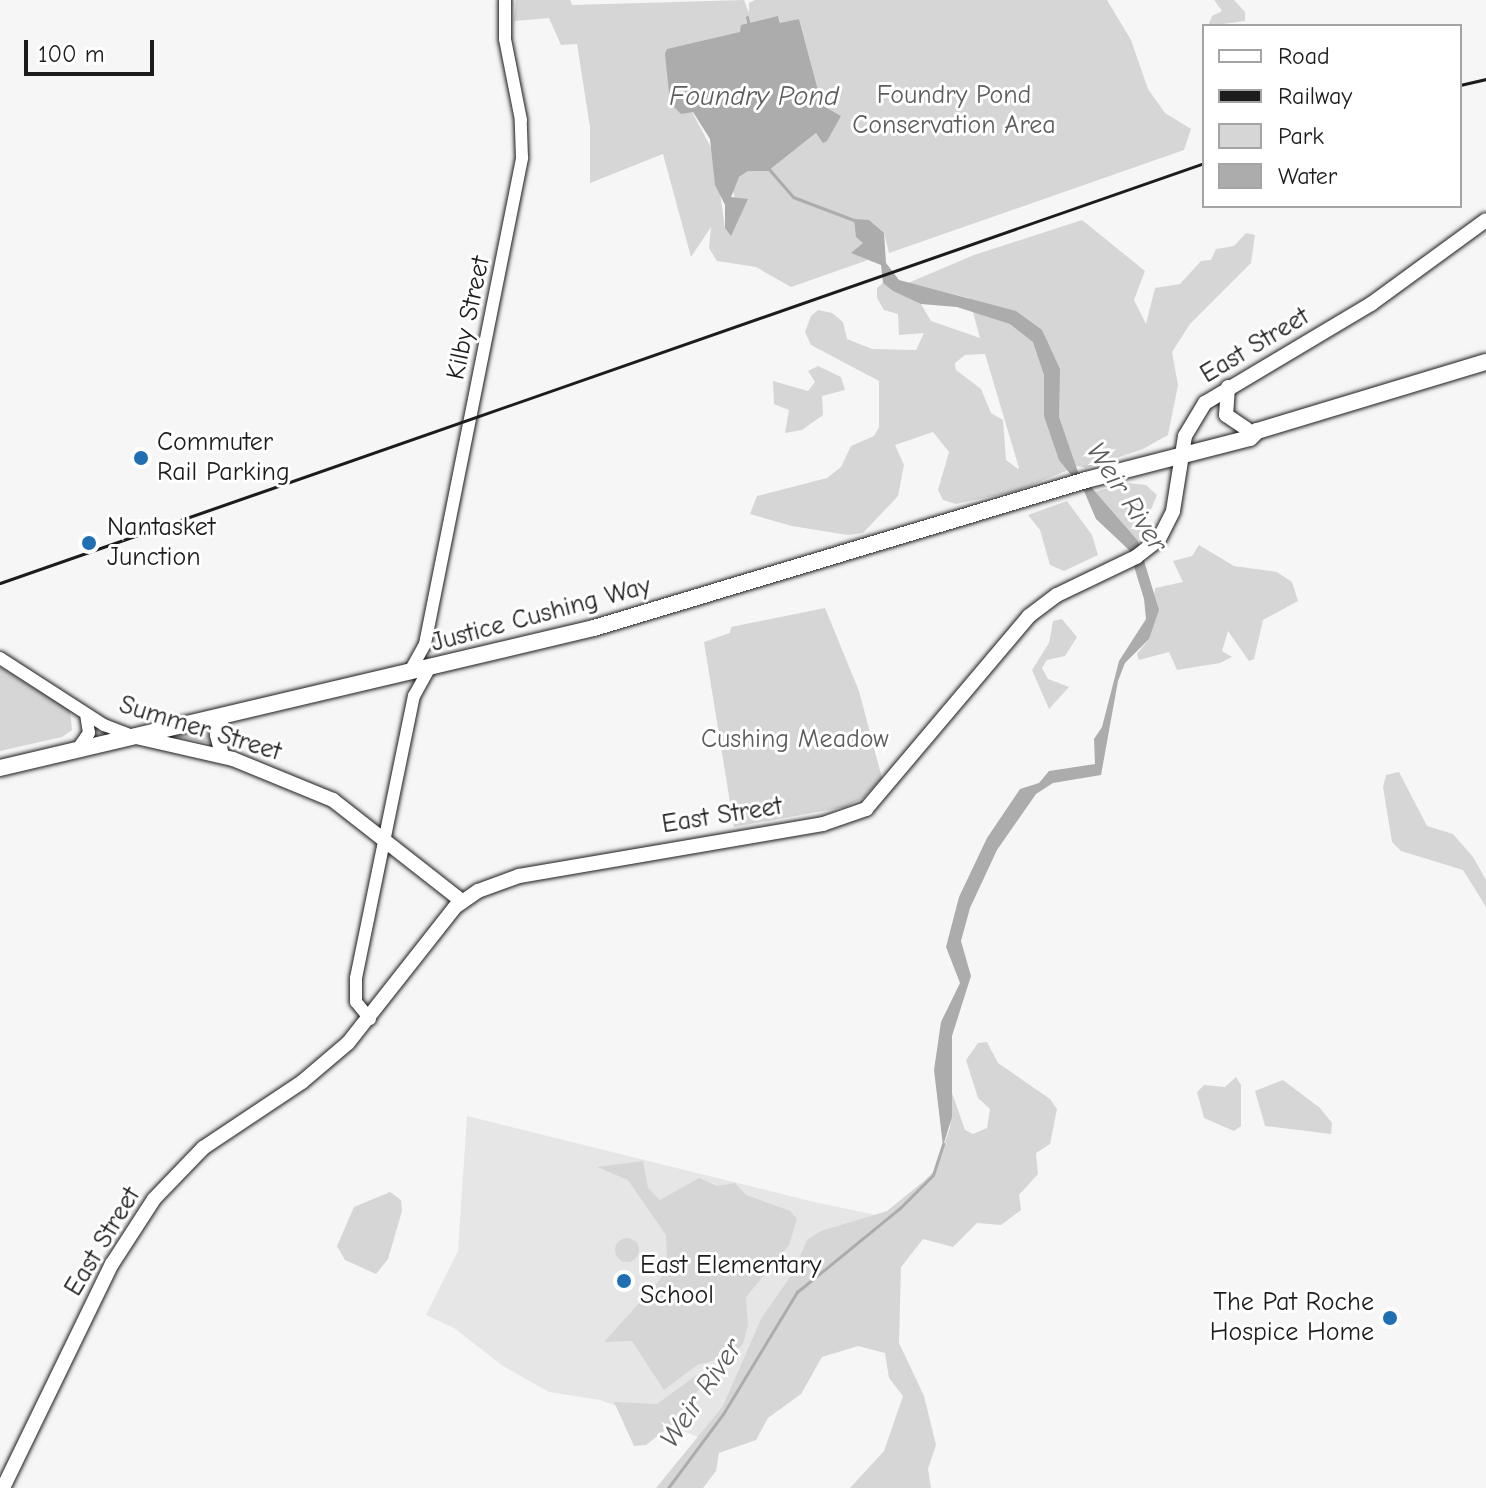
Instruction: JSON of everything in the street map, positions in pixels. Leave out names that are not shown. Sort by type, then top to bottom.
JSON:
[{"type":"main road","name":"East Street","points":[[3,1488],[112,1264],[154,1199],[203,1148],[314,1073],[370,1019],[462,901],[519,876],[823,824],[860,813],[888,786],[1029,616],[1057,595],[1152,546],[1173,511],[1182,452],[1198,411],[1228,387],[1371,304],[1486,220]]},
{"type":"main road","name":"Justice Cushing Way","points":[[0,768],[402,676],[661,609],[1081,481],[1125,462],[1250,438],[1252,430],[1486,362]]},
{"type":"main road","points":[[1228,387],[1225,412],[1252,430]]},
{"type":"main road","points":[[222,717],[217,735],[222,755]]},
{"type":"main road","name":"Summer Street","points":[[135,737],[222,755],[340,804],[462,901]]},
{"type":"street","name":"Kilby Street","points":[[402,676],[425,644],[522,158],[521,120],[505,39],[505,0]]},
{"type":"street","points":[[370,1019],[357,1005],[355,984],[414,696],[434,668],[425,644]]},
{"type":"street","name":"Summer Street","points":[[0,658],[86,714],[135,737]]},
{"type":"street","points":[[402,676],[414,696]]},
{"type":"street","points":[[76,751],[89,733],[86,714]]},
{"type":"shaded area","name":"East Elementary School","points":[[467,1116],[881,1216],[730,1392],[709,1441],[600,1400],[549,1392],[503,1366],[454,1328],[426,1315],[458,1251]]},
{"type":"green space","name":"Foundry Pond Conservation Area","points":[[516,0],[570,0],[572,5],[744,0],[749,13],[749,3],[755,0],[1107,0],[1131,40],[1148,89],[1165,113],[1191,129],[1184,150],[889,253],[884,233],[852,253],[868,260],[791,287],[756,267],[717,261],[709,248],[711,227],[691,257],[663,154],[590,183],[590,127],[577,44],[561,45],[549,18],[514,21]],"holes":[[[779,17],[780,24],[799,19],[822,105],[841,116],[834,127],[816,133],[768,171],[748,171],[739,177],[732,188],[735,198],[725,229],[715,155],[692,112],[741,32]]]},
{"type":"green space","points":[[1214,0],[1234,0],[1245,12],[1245,21],[1209,24],[1212,16],[1222,11]]},
{"type":"green space","points":[[1082,220],[1145,271],[1134,300],[1146,324],[1155,288],[1180,284],[1201,261],[1211,260],[1216,249],[1234,246],[1246,233],[1255,235],[1251,263],[1190,324],[1172,352],[1178,385],[1168,435],[1143,449],[1086,468],[1078,466],[1017,491],[956,504],[943,500],[938,490],[949,452],[933,432],[895,445],[904,465],[898,496],[863,533],[848,535],[792,526],[750,514],[757,496],[827,478],[841,467],[851,446],[874,436],[879,427],[879,381],[811,345],[805,332],[811,316],[818,310],[832,313],[843,322],[847,339],[872,349],[916,350],[924,333],[899,335],[898,314],[884,310],[877,298],[877,288],[883,283],[921,304],[931,321],[980,338],[969,298],[908,283],[974,255]],"holes":[[[985,354],[1019,468],[1006,460],[1003,420],[991,413],[981,389],[956,370],[955,363],[965,355]]]},
{"type":"green space","points":[[818,366],[841,377],[845,390],[822,396],[823,415],[802,430],[785,433],[789,410],[774,404],[773,381],[808,391],[815,382],[808,371]]},
{"type":"green space","points":[[1127,483],[1146,485],[1157,495],[1138,541],[1094,492]]},
{"type":"green space","points":[[1067,501],[1092,535],[1098,555],[1064,571],[1050,565],[1040,530],[1028,515]]},
{"type":"green space","points":[[1199,545],[1234,566],[1277,572],[1292,582],[1298,601],[1263,620],[1254,659],[1249,661],[1228,631],[1222,651],[1232,657],[1220,663],[1177,670],[1169,652],[1139,660],[1137,654],[1149,639],[1155,588],[1183,582],[1173,561],[1192,556]]},
{"type":"green space","name":"Cushing Meadow","points":[[825,608],[859,691],[882,778],[863,798],[845,807],[734,827],[704,642],[730,633],[731,627]]},
{"type":"green space","points":[[1062,619],[1077,637],[1065,656],[1047,660],[1042,668],[1048,679],[1069,687],[1049,709],[1032,670],[1049,643],[1053,621]]},
{"type":"green space","points":[[0,667],[70,710],[72,730],[62,737],[0,751]]},
{"type":"green space","points":[[211,729],[213,744],[178,737],[178,736]]},
{"type":"green space","points":[[1399,772],[1427,826],[1453,834],[1473,857],[1486,880],[1486,907],[1463,870],[1401,851],[1392,842],[1383,787],[1386,775]]},
{"type":"green space","points":[[987,1042],[998,1063],[1050,1099],[1057,1109],[1050,1144],[1036,1153],[1038,1174],[1019,1195],[1021,1210],[1001,1225],[977,1223],[953,1247],[923,1239],[901,1267],[899,1343],[924,1396],[936,1445],[928,1469],[931,1488],[850,1488],[884,1451],[903,1396],[889,1378],[885,1353],[858,1346],[822,1357],[801,1394],[768,1418],[756,1440],[719,1453],[716,1471],[703,1488],[656,1488],[723,1406],[762,1317],[793,1273],[807,1240],[821,1231],[887,1211],[934,1171],[950,1128],[952,1093],[965,1130],[973,1134],[987,1128],[990,1109],[978,1098],[966,1060],[978,1043]]},
{"type":"green space","points":[[1236,1077],[1241,1085],[1241,1126],[1234,1131],[1204,1118],[1197,1092],[1204,1085],[1225,1087]]},
{"type":"green space","points":[[1283,1080],[1320,1108],[1332,1123],[1331,1134],[1265,1126],[1255,1091]]},
{"type":"green space","points":[[643,1161],[648,1188],[660,1200],[699,1178],[717,1186],[735,1183],[746,1195],[790,1211],[797,1219],[789,1245],[746,1297],[748,1325],[743,1344],[731,1356],[697,1365],[664,1390],[632,1341],[604,1342],[659,1281],[667,1263],[666,1235],[628,1180],[597,1167]]},
{"type":"green space","points":[[390,1192],[401,1200],[402,1211],[388,1259],[376,1274],[345,1260],[337,1246],[354,1207]]},
{"type":"green space","points":[[627,1238],[636,1241],[639,1250],[636,1259],[627,1262],[618,1259],[615,1250],[618,1241]]},
{"type":"green space","points":[[698,1374],[705,1375],[704,1385],[691,1397],[683,1416],[646,1445],[634,1446],[614,1402],[657,1404]]},
{"type":"water","name":"Foundry Pond","points":[[778,16],[780,23],[799,19],[822,105],[841,116],[827,141],[823,143],[816,133],[768,171],[748,171],[739,177],[731,197],[748,199],[731,236],[725,228],[725,205],[715,185],[710,139],[693,112],[681,114],[670,103],[665,54],[667,49],[740,32],[741,25]]},
{"type":"water","points":[[854,219],[869,220],[884,233],[886,263],[899,280],[1016,311],[1042,330],[1060,369],[1059,417],[1078,472],[1138,541],[1159,610],[1149,639],[1125,663],[1118,681],[1101,775],[1053,783],[1036,794],[997,850],[970,908],[961,941],[971,976],[952,1036],[952,1117],[943,1146],[934,1070],[941,1022],[960,983],[946,947],[959,897],[987,838],[1020,789],[1039,783],[1049,771],[1095,764],[1094,739],[1102,727],[1119,661],[1146,619],[1144,599],[1129,550],[1096,519],[1084,491],[1059,460],[1044,416],[1044,375],[1033,342],[1010,324],[957,307],[921,304],[893,291],[883,283],[881,265],[851,253],[863,243],[856,237]]},
{"type":"waterway","name":"Weir River","points":[[747,17],[749,26]]},
{"type":"waterway","name":"Weir River","points":[[768,168],[793,197],[854,220]]},
{"type":"waterway","name":"Weir River","points":[[668,1488],[723,1414],[797,1292],[900,1208],[933,1175],[943,1144]]},
{"type":"railway","points":[[1462,85],[1486,79]]},
{"type":"railway","points":[[0,583],[1202,164]]},
{"type":"place","name":"Commuter Rail Parking","points":[[141,458]]},
{"type":"place","name":"Nantasket Junction","points":[[89,543]]},
{"type":"place","name":"East Elementary School","points":[[624,1281]]},
{"type":"place","name":"The Pat Roche Hospice Home","points":[[1390,1318]]}]
